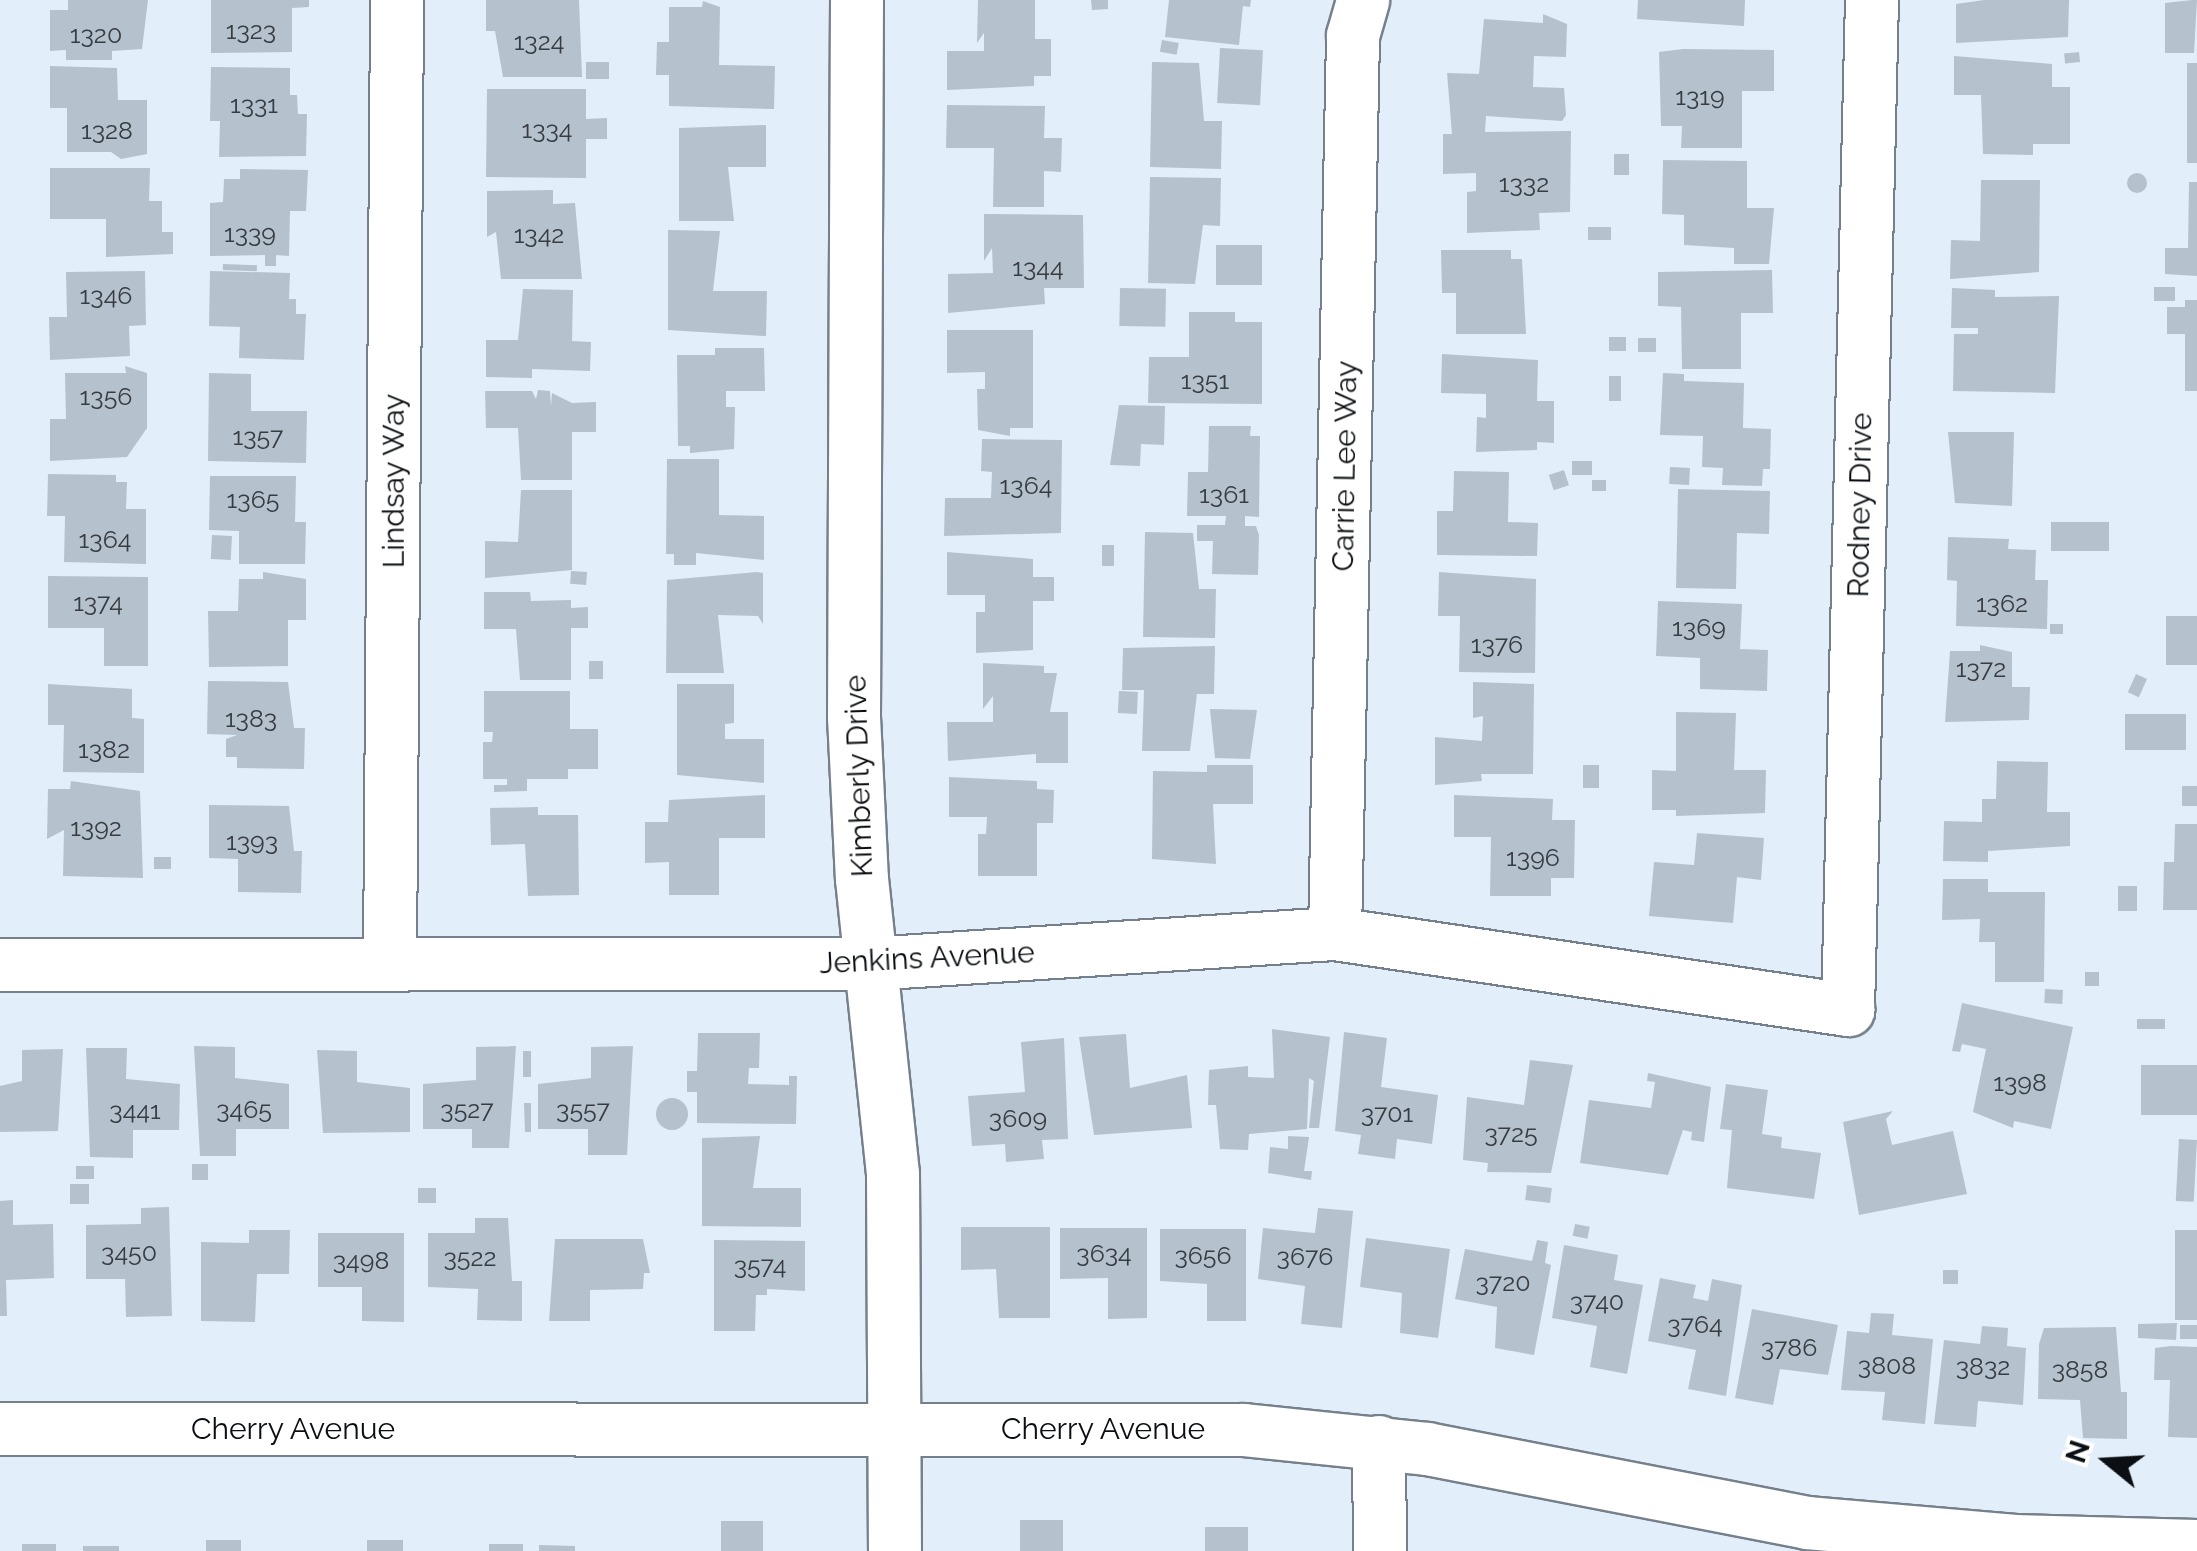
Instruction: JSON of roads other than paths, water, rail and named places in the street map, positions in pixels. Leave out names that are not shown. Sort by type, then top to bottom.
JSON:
[{"type":"street","name":"Lindsay Way","points":[[390,962],[397,0]]},
{"type":"street","name":"Kimberly Drive","points":[[857,0],[854,716],[870,964],[884,1041],[893,1174],[895,1551]]},
{"type":"street","name":"Carrie Lee Way","points":[[1335,934],[1353,36],[1363,0]]},
{"type":"street","name":"Rodney Drive","points":[[1848,1010],[1872,0]]},
{"type":"street","name":"Jenkins Avenue","points":[[0,965],[870,964],[1335,934],[1848,1010]]},
{"type":"street","name":"Cherry Avenue","points":[[0,1429],[1244,1430],[1380,1442],[1873,1541],[2197,1546]]},
{"type":"street","points":[[1380,1442],[1380,1551]]}]
